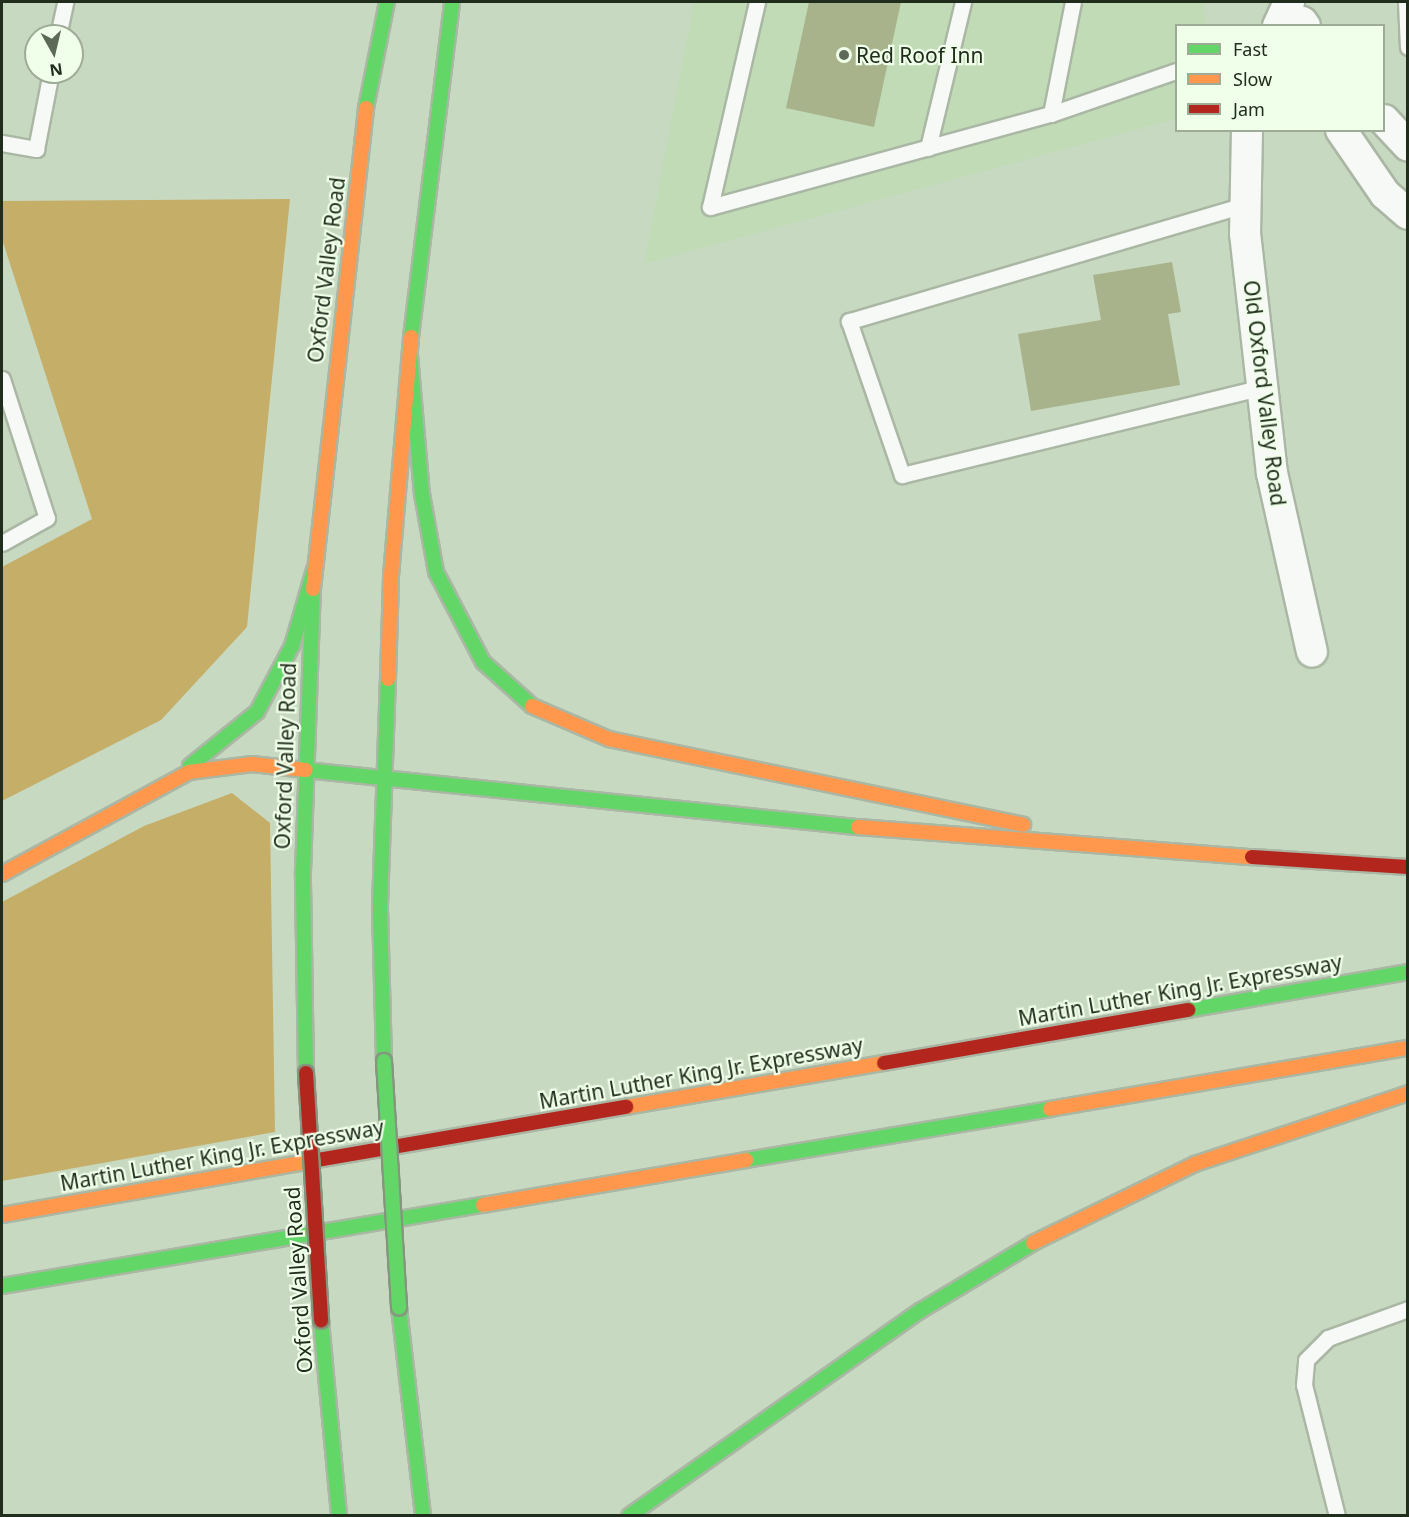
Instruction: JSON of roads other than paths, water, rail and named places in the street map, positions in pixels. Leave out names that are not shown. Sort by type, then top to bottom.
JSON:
[{"type":"main road","name":"Oxford Valley Road","points":[[339,1515],[321,1321],[306,1073],[306,770],[314,570],[366,107],[387,2]]},
{"type":"main road","points":[[423,1515],[399,1308],[384,1061],[382,778],[391,576],[410,355],[433,116],[452,2]]},
{"type":"main road","points":[[410,355],[422,494],[436,572],[454,614],[483,662],[531,706],[556,720],[609,739],[1128,846]]},
{"type":"main road","points":[[2,874],[168,779],[232,737],[257,712],[292,646],[314,570]]},
{"type":"main road","points":[[168,779],[230,764],[962,838],[1128,846],[1282,862],[1407,867]]},
{"type":"main road","name":"Martin Luther King Jr. Expressway","points":[[2,1215],[1407,972]]},
{"type":"main road","points":[[2,1286],[1407,1048]]},
{"type":"main road","points":[[629,1515],[911,1317],[1051,1233],[1195,1164],[1407,1093]]},
{"type":"street","points":[[1385,122],[1407,146]]},
{"type":"street","name":"Old Oxford Valley Road","points":[[1247,132],[1244,205],[1272,473],[1312,652]]},
{"type":"street","points":[[1342,132],[1385,194],[1407,214]]},
{"type":"lane","points":[[60,24],[65,2]]},
{"type":"lane","points":[[757,2],[710,207],[1051,114],[1175,71]]},
{"type":"lane","points":[[928,147],[963,2]]},
{"type":"lane","points":[[1051,114],[1073,2]]},
{"type":"lane","points":[[1406,2],[1407,47]]},
{"type":"lane","points":[[2,142],[36,149],[49,84]]},
{"type":"lane","points":[[1244,205],[849,321],[902,475],[1262,387]]},
{"type":"lane","points":[[2,379],[47,518],[2,543]]},
{"type":"lane","points":[[1337,1515],[1304,1385],[1306,1360],[1328,1338],[1407,1309]]},
{"type":"place","name":"Red Roof Inn","points":[[844,55]]}]
